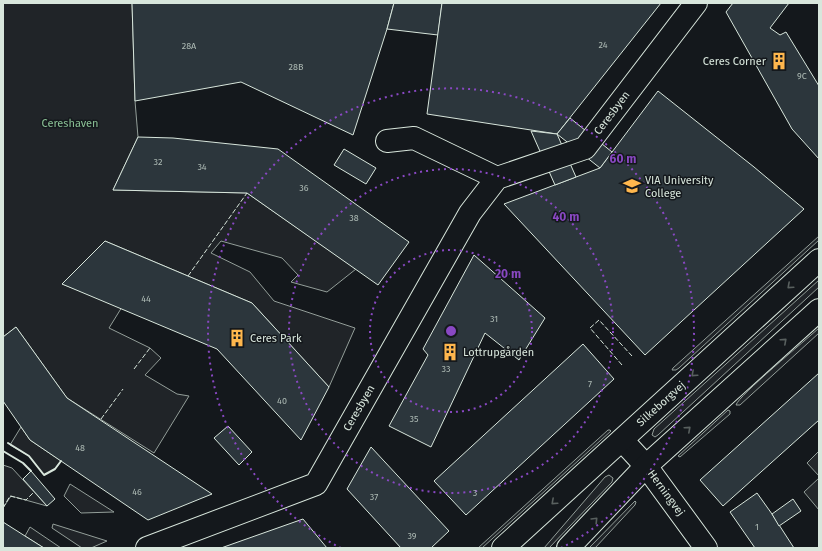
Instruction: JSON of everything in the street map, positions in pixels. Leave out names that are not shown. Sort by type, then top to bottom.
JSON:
[{"type":"street","name":"Ceresbyen","points":[[147,548],[316,484],[470,213],[496,178],[585,148],[696,3]]},
{"type":"street","points":[[387,142],[414,138],[496,178]]},
{"type":"street","name":"Silkeborgvej","points":[[503,548],[819,260]]},
{"type":"street","points":[[568,548],[646,466],[819,310]]},
{"type":"street","name":"Herningvej","points":[[622,440],[646,466],[706,548]]},
{"type":"green space","name":"Cereshaven","points":[[3,3],[132,3],[135,101],[138,137],[113,190],[247,193],[356,269],[327,292],[291,282],[298,275],[282,258],[221,241],[211,253],[250,272],[274,301],[355,328],[329,387],[252,303],[105,241],[62,284],[122,307],[109,328],[150,348],[161,358],[145,375],[177,394],[189,396],[154,453],[67,398],[16,327],[3,337]]},
{"type":"green space","points":[[819,236],[819,240],[679,368],[672,370],[673,368]]},
{"type":"green space","points":[[819,280],[819,287],[658,435],[655,437],[652,435],[654,429]]},
{"type":"green space","points":[[819,328],[819,333],[740,405],[736,405],[748,391]]},
{"type":"green space","points":[[728,410],[730,411],[730,414],[680,457],[678,456]]},
{"type":"green space","points":[[21,427],[30,440],[61,461],[55,469],[44,475],[29,456],[10,445]]},
{"type":"green space","points":[[608,430],[611,431],[482,548],[478,548]]},
{"type":"green space","points":[[3,465],[12,468],[47,506],[11,496],[3,508]]},
{"type":"green space","points":[[609,475],[613,478],[612,482],[549,548],[544,548],[605,477]]},
{"type":"green space","points":[[70,484],[114,512],[81,513],[64,496]]},
{"type":"green space","points":[[635,501],[635,505],[595,548],[589,548]]},
{"type":"green space","points":[[53,524],[107,541],[91,548],[82,548],[52,528]]},
{"type":"green space","points":[[30,527],[61,548],[44,548],[25,536]]},
{"type":"shaded area","points":[[819,451],[819,476],[807,463]]},
{"type":"shaded area","points":[[819,478],[819,510],[804,492]]},
{"type":"building","points":[[132,3],[394,3],[353,135],[241,82],[135,101]]},
{"type":"building","points":[[394,3],[442,3],[438,35],[387,29]]},
{"type":"building","points":[[442,3],[661,3],[557,134],[427,114]]},
{"type":"building","name":"Ceres Corner","points":[[733,3],[789,3],[770,28],[780,35],[786,32],[819,86],[819,159],[792,129],[726,12]]},
{"type":"building","points":[[658,91],[754,167],[804,209],[645,355],[504,204],[600,168]]},
{"type":"building","points":[[570,118],[612,152],[600,168],[557,134]]},
{"type":"building","points":[[531,131],[557,134],[576,177],[555,185]]},
{"type":"building","points":[[138,137],[173,138],[278,149],[409,242],[378,285],[247,193],[113,190]]},
{"type":"building","points":[[344,149],[376,168],[366,184],[334,165]]},
{"type":"building","name":"Ceres Park","points":[[105,241],[252,303],[329,387],[301,440],[217,349],[62,284]]},
{"type":"building","name":"Lottrupgården","points":[[474,255],[545,318],[519,360],[485,333],[431,447],[389,426],[428,355],[423,349]]},
{"type":"building","points":[[16,327],[67,398],[212,494],[148,520],[30,440],[3,401],[3,337]]},
{"type":"building","name":"Lottrupgården","points":[[583,344],[614,379],[466,515],[434,481]]},
{"type":"building","points":[[819,373],[819,420],[723,506],[700,480]]},
{"type":"building","points":[[228,426],[252,452],[239,465],[214,438]]},
{"type":"building","points":[[371,447],[449,531],[431,548],[401,548],[347,489]]},
{"type":"building","points":[[31,471],[55,499],[47,506],[23,479]]},
{"type":"building","points":[[757,493],[794,548],[755,548],[730,512]]},
{"type":"building","points":[[793,499],[801,511],[779,526],[772,514]]},
{"type":"building","points":[[303,519],[327,548],[221,548]]},
{"type":"building","points":[[3,522],[25,536],[44,548],[3,548]]},
{"type":"fence","points":[[188,276],[247,193]]},
{"type":"fence","points":[[622,365],[590,328],[599,320],[632,356]]},
{"type":"fence","points":[[134,369],[150,348]]},
{"type":"fence","points":[[101,419],[123,389]]},
{"type":"fence","points":[[3,508],[10,496],[26,500],[34,492]]},
{"type":"wall","points":[[8,443],[29,456],[44,475],[55,469],[61,461]]},
{"type":"wall","points":[[3,451],[23,463],[31,471]]},
{"type":"place","name":"Ceres Corner","points":[[779,61]]},
{"type":"place","name":"VIA University College","points":[[632,186]]},
{"type":"place","name":"Ceres Park","points":[[237,338]]},
{"type":"place","name":"Lottrupgården","points":[[450,352]]}]
